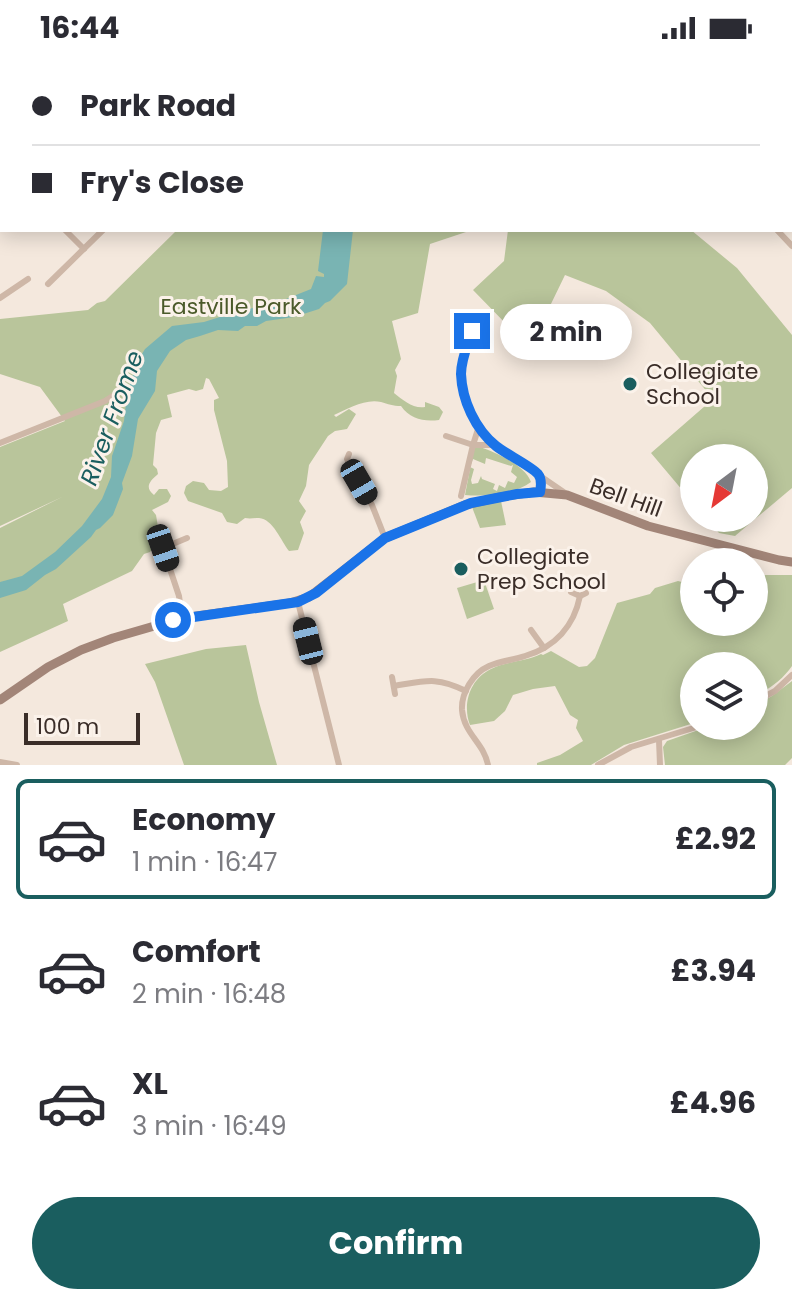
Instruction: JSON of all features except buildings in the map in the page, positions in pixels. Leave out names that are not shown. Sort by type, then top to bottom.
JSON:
[{"type":"main road","name":"Bell Hill","points":[[298,602],[316,593],[385,538],[471,503],[540,492],[567,495],[648,526],[792,562]]},
{"type":"main road","points":[[0,700],[48,667],[81,650],[140,629],[182,618],[298,602]]},
{"type":"street","points":[[67,232],[84,249]]},
{"type":"street","points":[[48,284],[101,232]]},
{"type":"street","points":[[0,298],[28,279]]},
{"type":"street","points":[[472,331],[461,372],[467,406],[495,445],[567,495]]},
{"type":"street","points":[[0,443],[128,389]]},
{"type":"street","points":[[461,496],[479,426]]},
{"type":"street","points":[[446,436],[473,445],[495,445]]},
{"type":"street","points":[[349,454],[347,459],[372,505],[385,538]]},
{"type":"street","points":[[538,474],[540,492]]},
{"type":"street","points":[[182,618],[179,596],[163,548],[187,538]]},
{"type":"street","points":[[488,765],[485,752],[463,719],[462,705],[466,691],[471,681],[487,667],[525,656],[558,638],[575,615],[583,594],[571,592]]},
{"type":"street","points":[[298,602],[339,765]]},
{"type":"street","points":[[531,630],[544,648]]},
{"type":"street","points":[[768,695],[792,675]]},
{"type":"street","points":[[392,677],[394,690],[435,680],[466,691]]},
{"type":"street","points":[[598,765],[631,747],[680,733]]},
{"type":"street","points":[[659,740],[660,765]]},
{"type":"street","points":[[0,762],[17,765]]},
{"type":"green space","name":"Eastville Park","points":[[175,232],[466,232],[430,244],[418,313],[392,321],[401,359],[395,370],[394,393],[412,405],[425,407],[425,402],[439,407],[443,412],[439,420],[423,420],[413,417],[401,406],[375,401],[357,405],[334,415],[336,417],[349,409],[356,414],[347,429],[328,436],[309,465],[306,486],[299,501],[306,511],[300,522],[304,533],[298,550],[289,551],[273,526],[264,519],[245,518],[237,524],[227,522],[222,513],[188,501],[184,493],[186,486],[193,481],[204,483],[209,490],[221,491],[228,487],[227,461],[214,410],[214,400],[219,398],[206,378],[203,389],[167,395],[172,417],[161,420],[156,433],[153,465],[158,474],[149,487],[154,495],[159,489],[167,489],[171,496],[168,502],[152,510],[167,542],[154,546],[144,554],[132,571],[63,604],[68,621],[0,652],[0,528],[62,497],[0,526],[0,447],[65,421],[40,387],[0,374],[0,319],[88,310],[105,301]]},
{"type":"green space","points":[[508,232],[693,232],[737,268],[792,335],[792,488],[768,508],[768,444],[680,444],[680,487],[651,453],[713,399],[650,323],[606,291],[565,275],[549,308],[570,330],[540,359],[473,290],[504,261]]},
{"type":"green space","points":[[480,447],[510,460],[523,470],[531,482],[500,494],[465,495],[470,467],[474,469],[472,484],[478,483],[481,476],[495,484],[493,489],[497,491],[499,485],[505,488],[508,481],[514,483],[517,477],[511,472],[513,465],[486,458],[485,464],[473,459],[471,465],[474,448]]},
{"type":"green space","points":[[501,501],[506,525],[480,528],[472,507]]},
{"type":"green space","points":[[718,532],[740,532],[735,536]]},
{"type":"green space","points":[[768,575],[792,575],[792,666],[768,688],[768,652],[680,652],[680,727],[624,745],[591,765],[537,765],[583,741],[576,728],[578,720],[570,715],[555,686],[513,695],[505,711],[494,721],[470,725],[467,709],[470,693],[484,673],[497,666],[551,651],[579,667],[587,666],[595,658],[617,603],[650,594],[655,588],[678,581],[680,636],[768,636]]},
{"type":"green space","points":[[484,580],[494,609],[467,619],[457,588]]},
{"type":"green space","points":[[246,645],[277,765],[184,765],[155,682],[145,664],[206,649]]},
{"type":"green space","points":[[792,681],[792,758],[785,765],[665,765],[663,747],[667,741],[680,736],[680,740],[768,740],[768,698]]},
{"type":"water","points":[[323,232],[353,232],[347,284],[319,309],[266,321],[257,326],[245,326],[238,331],[218,330],[186,340],[170,351],[157,371],[155,391],[138,419],[132,456],[113,515],[56,569],[26,590],[0,598],[0,582],[22,576],[55,552],[82,526],[102,499],[111,477],[112,456],[124,421],[130,384],[145,349],[172,326],[232,317],[274,299],[286,299],[311,289],[316,276],[324,277],[318,271]]},
{"type":"place","name":"Collegiate School","points":[[630,384]]},
{"type":"place","name":"Collegiate Prep School","points":[[461,569]]},
{"type":"route","points":[[173,620],[298,602],[316,593],[385,538],[471,503],[540,492],[538,474],[495,445],[467,406],[461,372],[472,331]]},
{"type":"water label","name":"River Frome","points":[[112,418]]}]
